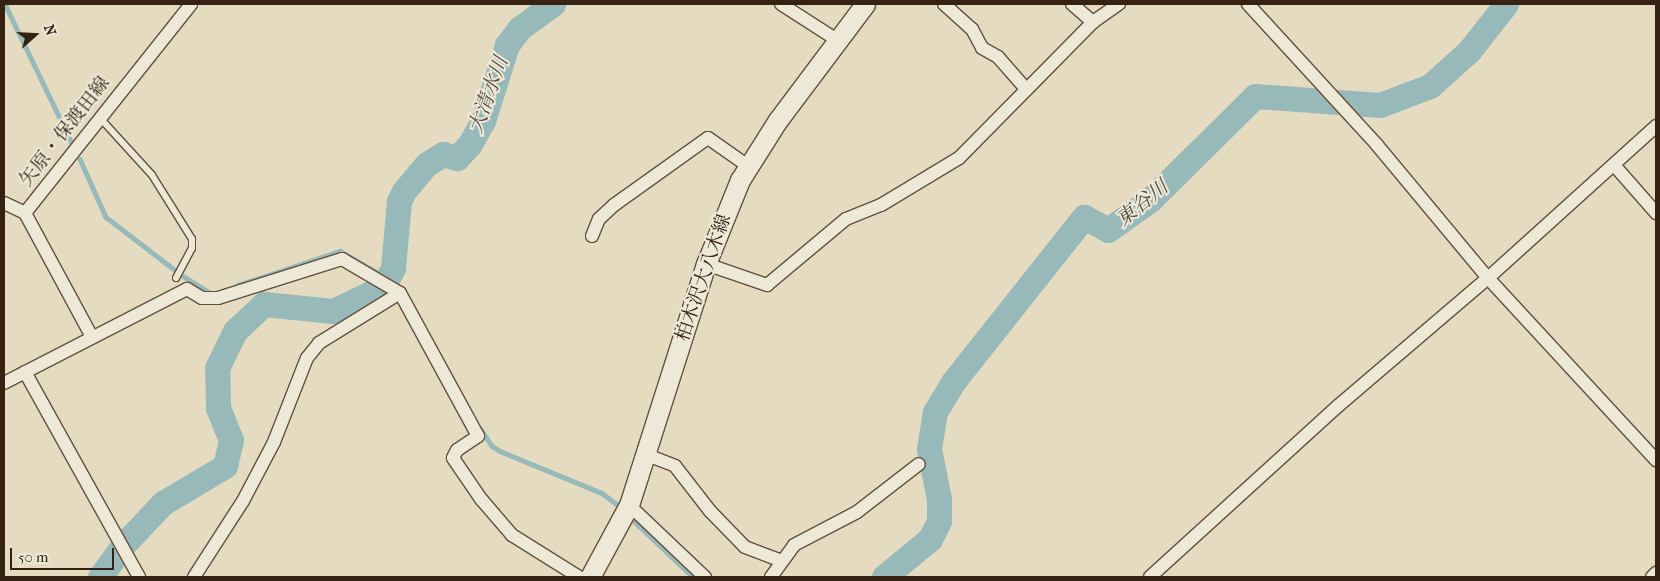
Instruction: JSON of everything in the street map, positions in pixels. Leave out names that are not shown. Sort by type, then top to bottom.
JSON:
[{"type":"main road","name":"柏木沢大八木線","points":[[590,577],[629,505],[648,455],[706,264],[748,166],[836,40],[865,4]]},
{"type":"street","points":[[781,4],[836,40]]},
{"type":"street","points":[[944,4],[972,29],[982,48],[998,56],[1026,90]]},
{"type":"street","points":[[1072,4],[1093,22]]},
{"type":"street","points":[[706,264],[767,285],[846,219],[882,205],[959,158],[1007,112],[1093,22],[1119,4]]},
{"type":"street","points":[[1248,4],[1339,103],[1488,278],[1656,460]]},
{"type":"street","name":"矢原・保渡田線","points":[[92,337],[26,213],[189,5]]},
{"type":"street","points":[[1150,577],[1338,406],[1488,278],[1656,126]]},
{"type":"street","points":[[592,236],[599,219],[614,206],[708,138],[748,166]]},
{"type":"street","points":[[1614,165],[1656,212]]},
{"type":"street","points":[[4,203],[26,213]]},
{"type":"street","points":[[4,383],[187,289],[202,298],[218,298],[336,258],[374,275],[398,291],[478,436],[457,450],[455,461],[480,499],[512,535],[579,577]]},
{"type":"street","points":[[194,577],[243,501],[274,442],[307,358],[319,342],[398,291]]},
{"type":"street","points":[[25,372],[139,577]]},
{"type":"street","points":[[648,455],[675,466],[710,511],[745,547],[781,561]]},
{"type":"street","points":[[771,577],[794,545],[857,512],[919,464]]},
{"type":"street","points":[[629,505],[705,577]]},
{"type":"street","points":[[1652,577],[1656,573]]},
{"type":"lane","points":[[100,118],[152,175],[192,239],[192,248],[176,278]]},
{"type":"waterway","points":[[5,4],[73,145]]},
{"type":"waterway","name":"大清水川","points":[[100,577],[124,544],[163,503],[225,466],[231,440],[218,407],[217,368],[235,331],[264,304],[333,311],[383,287],[393,268],[399,201],[404,191],[427,164],[443,154],[457,158],[470,144],[483,121],[507,45],[520,28],[553,4]]},
{"type":"waterway","name":"東谷川","points":[[884,577],[930,539],[939,521],[939,499],[929,449],[935,412],[953,382],[1084,217],[1108,230],[1150,200],[1255,96],[1380,105],[1430,86],[1469,51],[1506,4]]},
{"type":"waterway","points":[[80,159],[106,217],[175,270]]},
{"type":"waterway","points":[[238,285],[340,251],[387,278]]},
{"type":"waterway","points":[[183,276],[212,294]]},
{"type":"waterway","points":[[481,429],[492,446],[500,451],[602,493],[619,506]]},
{"type":"waterway","points":[[634,521],[693,577]]}]
